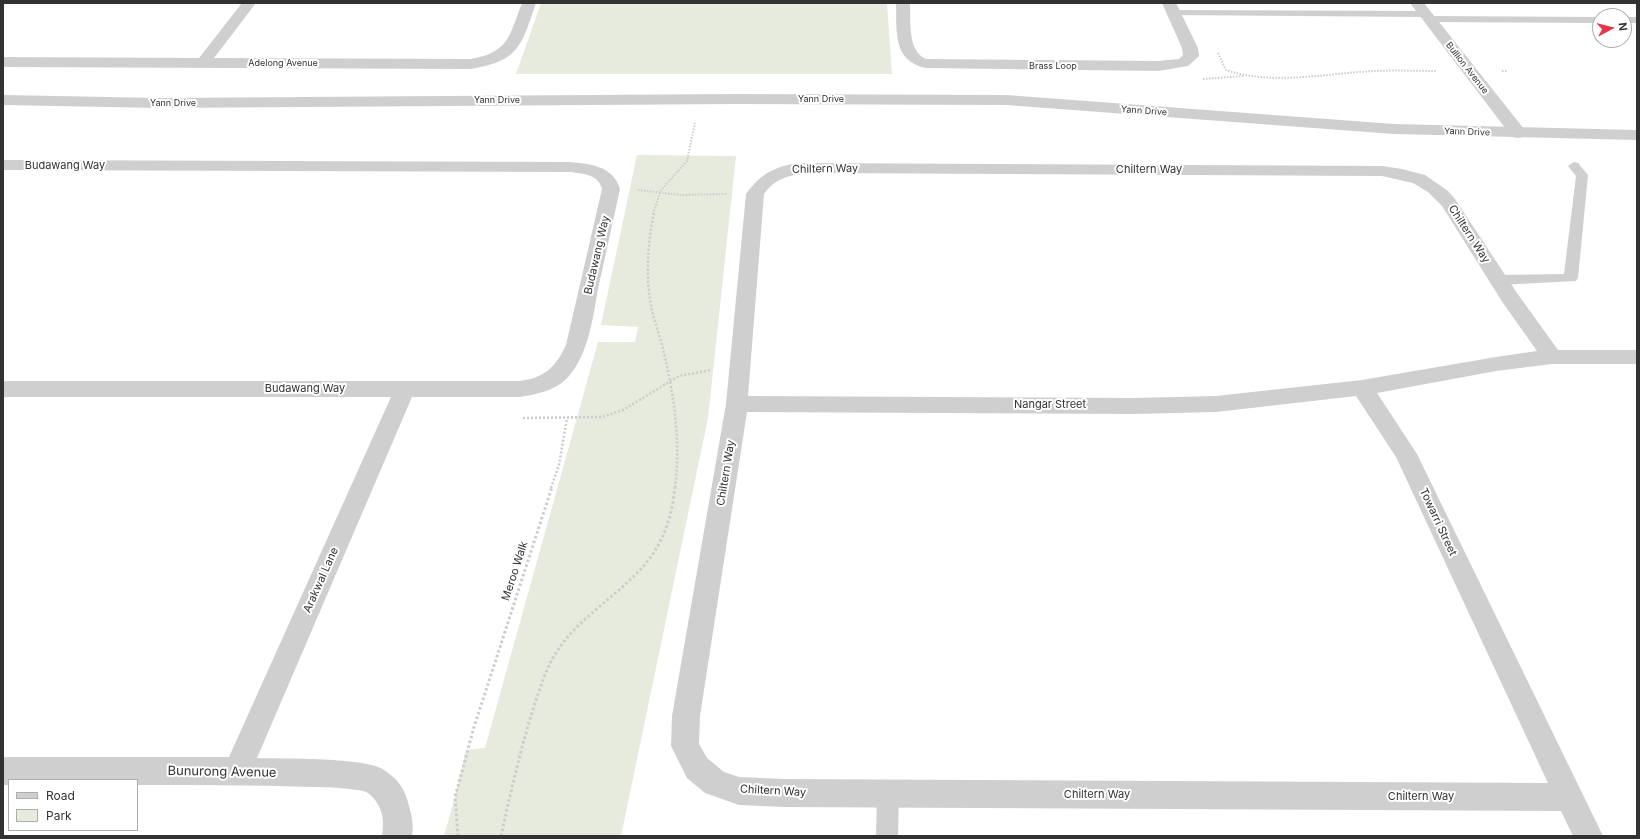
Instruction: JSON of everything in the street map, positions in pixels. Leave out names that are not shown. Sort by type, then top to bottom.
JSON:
[{"type":"street","points":[[203,63],[249,3]]},
{"type":"street","name":"Adelong Avenue","points":[[3,62],[470,64],[491,61],[507,52],[512,45],[529,3]]},
{"type":"street","name":"Brass Loop","points":[[903,3],[907,46],[910,54],[917,60],[927,64],[944,65],[1158,66],[1183,63],[1191,56],[1190,48],[1172,8]]},
{"type":"street","name":"Bullion Avenue","points":[[1424,12],[1518,133]]},
{"type":"street","name":"Yann Drive","points":[[3,100],[168,103],[701,99],[1006,100],[1394,129],[1637,135]]},
{"type":"street","name":"Budawang Way","points":[[3,166],[570,167],[597,172],[606,177],[610,182],[611,189],[576,345],[569,364],[556,378],[544,384],[520,389],[3,388]]},
{"type":"street","name":"Chiltern Way","points":[[1552,357],[1499,280],[1449,203],[1439,191],[1425,180],[1405,174],[1382,170],[794,169],[772,175],[763,182],[756,194],[737,404],[686,716],[685,746],[697,768],[715,783],[739,791],[1569,797]]},
{"type":"street","points":[[1362,388],[1496,364],[1552,357],[1637,357]]},
{"type":"street","name":"Nangar Street","points":[[737,404],[1134,406],[1216,404],[1362,388]]},
{"type":"street","name":"Towarri Street","points":[[1362,388],[1385,420],[1406,454],[1588,836]]},
{"type":"street","name":"Arakwal Lane","points":[[237,771],[405,389]]},
{"type":"street","name":"Bunurong Avenue","points":[[3,771],[237,771],[334,774],[373,779],[392,796],[399,824],[397,836]]},
{"type":"lane","points":[[1172,8],[1424,12],[1592,20]]},
{"type":"lane","points":[[1499,280],[1571,278],[1582,175],[1574,166]]},
{"type":"lane","points":[[887,836],[888,793]]},
{"type":"path","points":[[1217,51],[1226,70],[1244,76],[1303,77],[1376,71],[1470,71]]},
{"type":"path","points":[[500,836],[521,747],[542,685],[556,652],[572,633],[600,605],[632,578],[656,550],[669,520],[676,480],[678,430],[663,348],[653,320],[649,293],[651,231],[656,204],[660,193],[669,180],[685,164],[689,154],[701,99]]},
{"type":"path","points":[[611,189],[639,190],[687,195],[756,194]]},
{"type":"path","points":[[669,382],[691,373],[716,370],[741,370]]},
{"type":"path","name":"Meroo Walk","points":[[458,836],[455,797],[474,727],[559,465],[567,418],[602,417],[623,410],[669,382]]},
{"type":"green space","points":[[541,3],[887,3],[892,74],[516,74]]},
{"type":"green space","points":[[637,155],[736,156],[708,418],[621,836],[444,836],[466,750],[485,748],[598,342],[635,342],[638,327],[601,325]]}]
